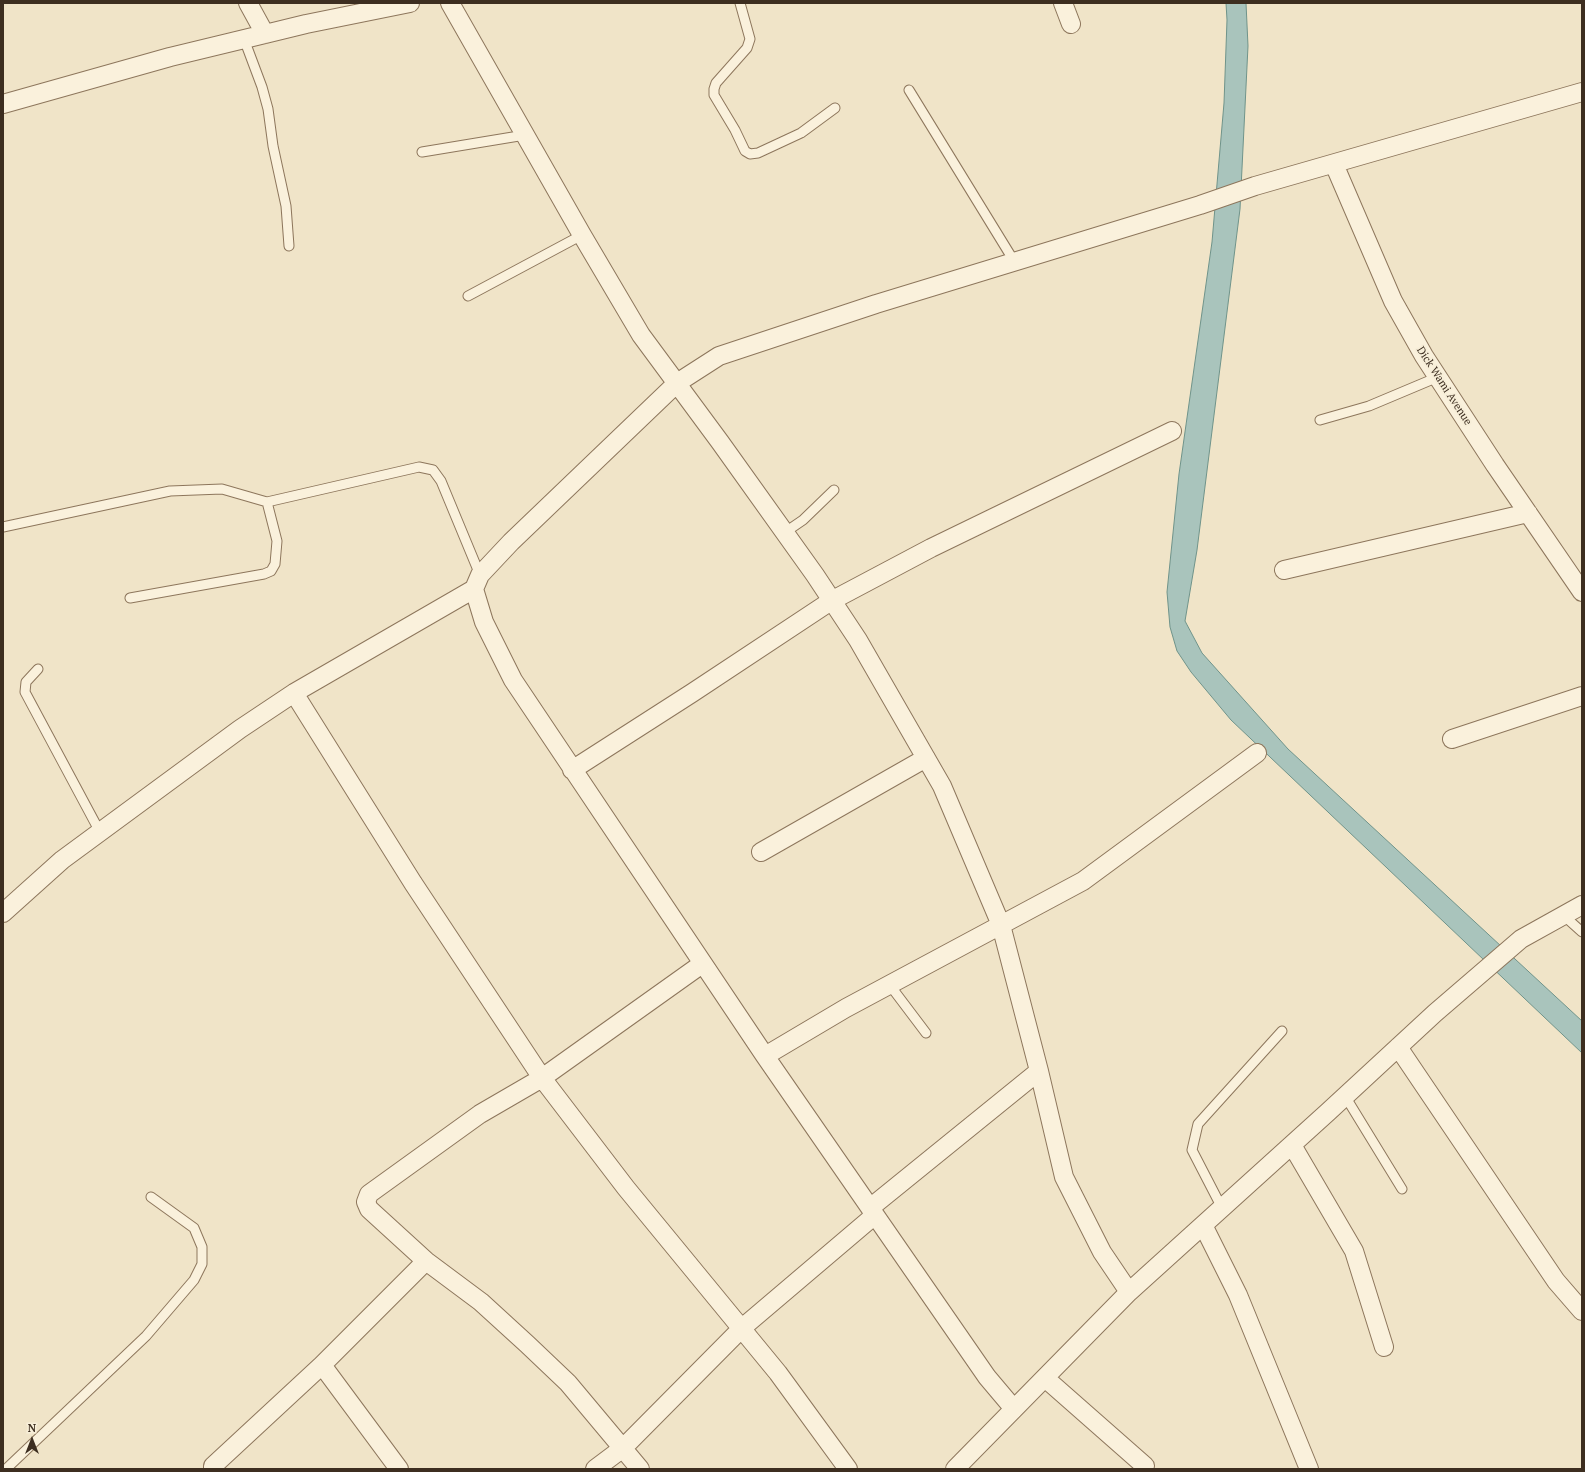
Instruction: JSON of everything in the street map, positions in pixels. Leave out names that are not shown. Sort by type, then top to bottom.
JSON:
[{"type":"street","points":[[248,3],[265,34]]},
{"type":"street","points":[[3,104],[170,57],[306,24],[410,3]]},
{"type":"street","points":[[450,3],[582,235],[641,335],[677,383],[832,601],[858,640],[942,786],[1001,925],[1039,1071],[1064,1177],[1102,1252],[1129,1292]]},
{"type":"street","points":[[1063,3],[1072,24]]},
{"type":"street","points":[[3,913],[62,860],[240,729],[294,693],[477,582],[511,542],[677,383],[719,356],[876,304],[1200,205],[1255,186],[1582,92]]},
{"type":"street","name":"Dick Wami Avenue","points":[[1334,164],[1393,301],[1424,356],[1582,592]]},
{"type":"street","points":[[572,770],[685,698],[832,601],[930,548],[1172,431]]},
{"type":"street","points":[[1284,570],[1528,513]]},
{"type":"street","points":[[477,582],[484,622],[512,680],[702,964],[872,1212],[987,1378],[1014,1409]]},
{"type":"street","points":[[294,693],[413,883],[542,1078],[626,1188],[778,1373],[848,1469]]},
{"type":"street","points":[[1452,739],[1582,696]]},
{"type":"street","points":[[765,1056],[889,984],[1083,881],[1256,753]]},
{"type":"street","points":[[761,852],[926,758]]},
{"type":"street","points":[[955,1469],[1129,1292],[1435,1013],[1521,939],[1562,914],[1582,905]]},
{"type":"street","points":[[640,1469],[568,1383],[528,1344],[481,1302],[426,1261],[369,1209],[366,1202],[369,1194],[480,1114],[542,1078],[702,964]]},
{"type":"street","points":[[1398,1047],[1556,1281],[1582,1311]]},
{"type":"street","points":[[595,1469],[623,1448],[742,1328],[872,1212],[1039,1071]]},
{"type":"street","points":[[1292,1145],[1354,1250],[1384,1346]]},
{"type":"street","points":[[1203,1225],[1238,1295],[1309,1469]]},
{"type":"street","points":[[213,1469],[213,1466],[322,1365],[426,1261]]},
{"type":"street","points":[[322,1365],[399,1469]]},
{"type":"street","points":[[1045,1378],[1145,1466]]},
{"type":"lane","points":[[740,3],[750,39],[747,48],[716,83],[714,95],[735,130],[745,151],[750,154],[758,153],[801,133],[835,108]]},
{"type":"lane","points":[[244,39],[262,86],[268,109],[273,146],[286,206],[289,246]]},
{"type":"lane","points":[[909,90],[1014,261]]},
{"type":"lane","points":[[422,152],[525,135]]},
{"type":"lane","points":[[468,296],[582,235]]},
{"type":"lane","points":[[1320,420],[1369,406],[1438,377]]},
{"type":"lane","points":[[3,527],[170,491],[222,488],[267,502],[419,467],[433,470],[441,482],[477,582]]},
{"type":"lane","points":[[784,533],[803,520],[834,490]]},
{"type":"lane","points":[[130,598],[264,574],[271,571],[275,564],[277,541],[267,502]]},
{"type":"lane","points":[[38,670],[26,682],[25,692],[100,832]]},
{"type":"lane","points":[[1562,914],[1582,932]]},
{"type":"lane","points":[[889,984],[926,1033]]},
{"type":"lane","points":[[1222,1208],[1192,1150],[1198,1124],[1282,1031]]},
{"type":"lane","points":[[1345,1096],[1402,1189]]},
{"type":"lane","points":[[6,1469],[146,1336],[194,1280],[202,1264],[202,1247],[194,1228],[151,1197]]},
{"type":"water","points":[[1226,3],[1246,3],[1248,46],[1240,209],[1197,550],[1185,621],[1202,653],[1288,749],[1582,1021],[1582,1053],[1231,720],[1191,672],[1177,651],[1170,627],[1167,592],[1179,474],[1212,242],[1224,103],[1227,20]]}]
